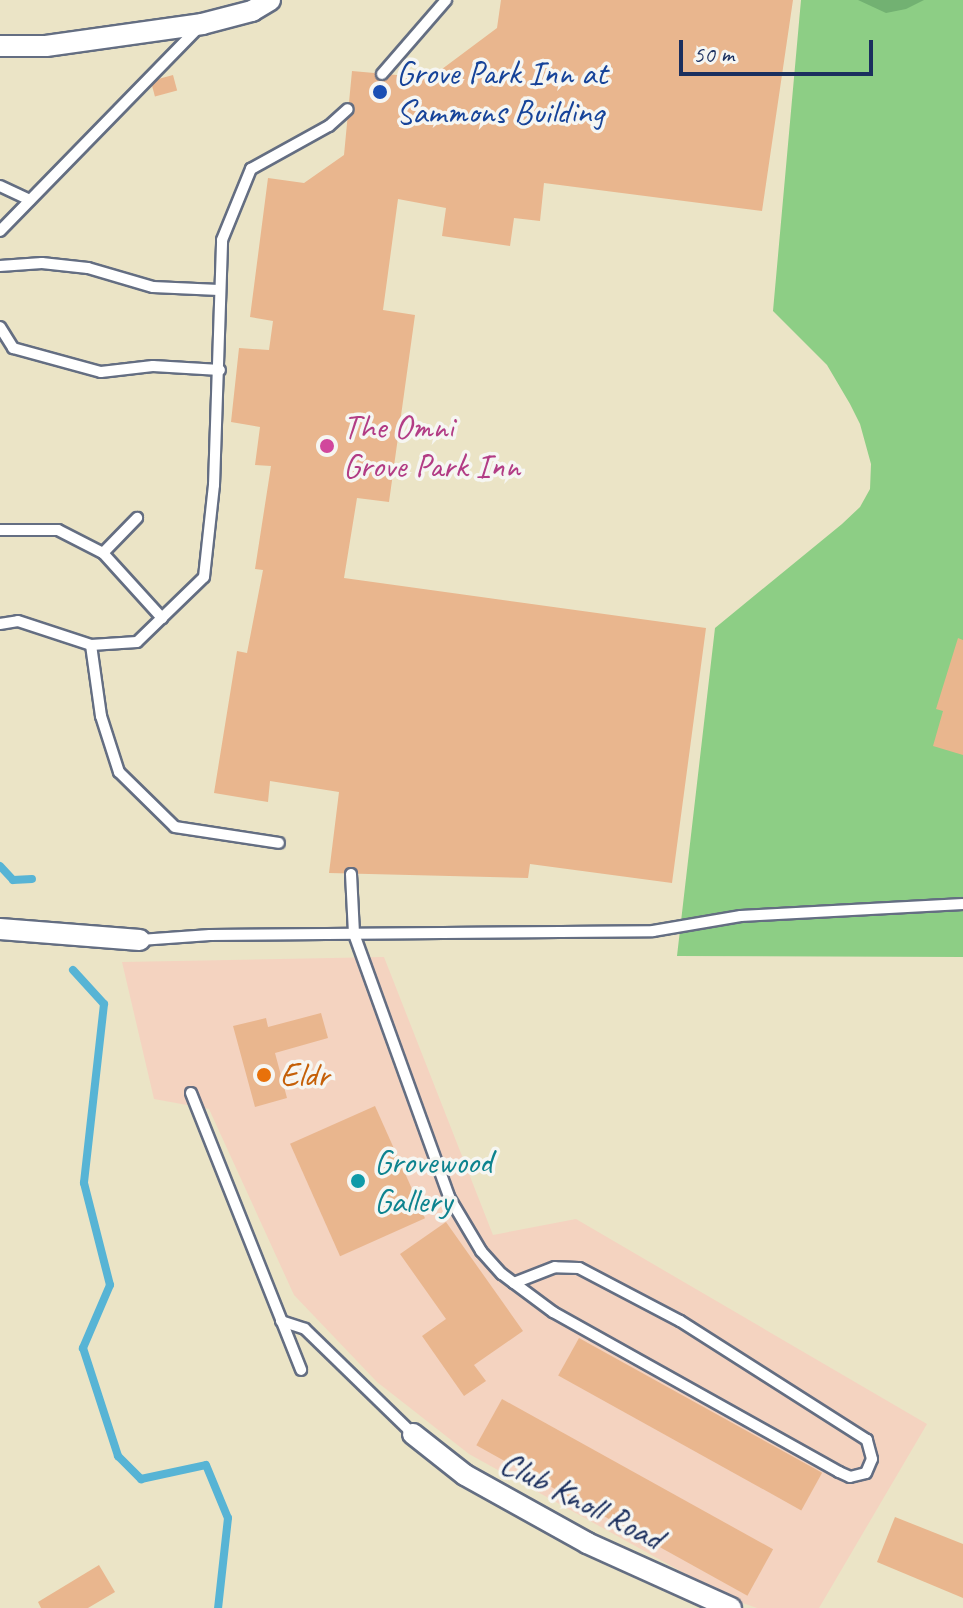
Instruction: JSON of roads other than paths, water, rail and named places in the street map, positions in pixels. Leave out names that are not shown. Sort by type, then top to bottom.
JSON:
[{"type":"street","points":[[0,46],[46,46],[202,24],[252,11],[270,0]]},
{"type":"street","points":[[0,929],[140,940]]},
{"type":"street","name":"Club Knoll Road","points":[[413,1434],[465,1475],[587,1543],[731,1608]]},
{"type":"lane","points":[[382,74],[446,0]]},
{"type":"lane","points":[[0,231],[202,24]]},
{"type":"lane","points":[[0,624],[18,621],[91,645],[137,642],[204,577],[211,532],[220,370],[222,240],[251,169],[329,126],[348,109]]},
{"type":"lane","points":[[0,186],[30,200]]},
{"type":"lane","points":[[0,266],[42,263],[88,268],[153,287],[219,290]]},
{"type":"lane","points":[[0,327],[13,348],[101,372],[153,366],[220,370]]},
{"type":"lane","points":[[103,553],[137,518]]},
{"type":"lane","points":[[0,530],[58,530],[103,553],[162,618]]},
{"type":"lane","points":[[91,645],[101,716],[119,772],[175,827],[279,843]]},
{"type":"lane","points":[[351,874],[354,934],[449,1197],[481,1251],[514,1283],[553,1312],[839,1472],[850,1477],[866,1473],[872,1459],[867,1440],[668,1315],[579,1268],[555,1267],[514,1283]]},
{"type":"lane","points":[[140,940],[653,931],[741,916],[963,904]]},
{"type":"lane","points":[[191,1093],[301,1370]]},
{"type":"lane","points":[[281,1321],[305,1329],[413,1434]]},
{"type":"waterway","points":[[0,866],[13,880],[32,879]]},
{"type":"waterway","points":[[73,970],[104,1004],[84,1183],[110,1285],[83,1348],[118,1456],[141,1479],[206,1465],[228,1518],[218,1608]]},
{"type":"place","name":"Grove Park Inn at Sammons Building","points":[[380,92]]},
{"type":"place","name":"The Omni Grove Park Inn","points":[[327,446]]},
{"type":"place","name":"Eldr","points":[[264,1075]]},
{"type":"place","name":"Grovewood Gallery","points":[[358,1181]]}]
